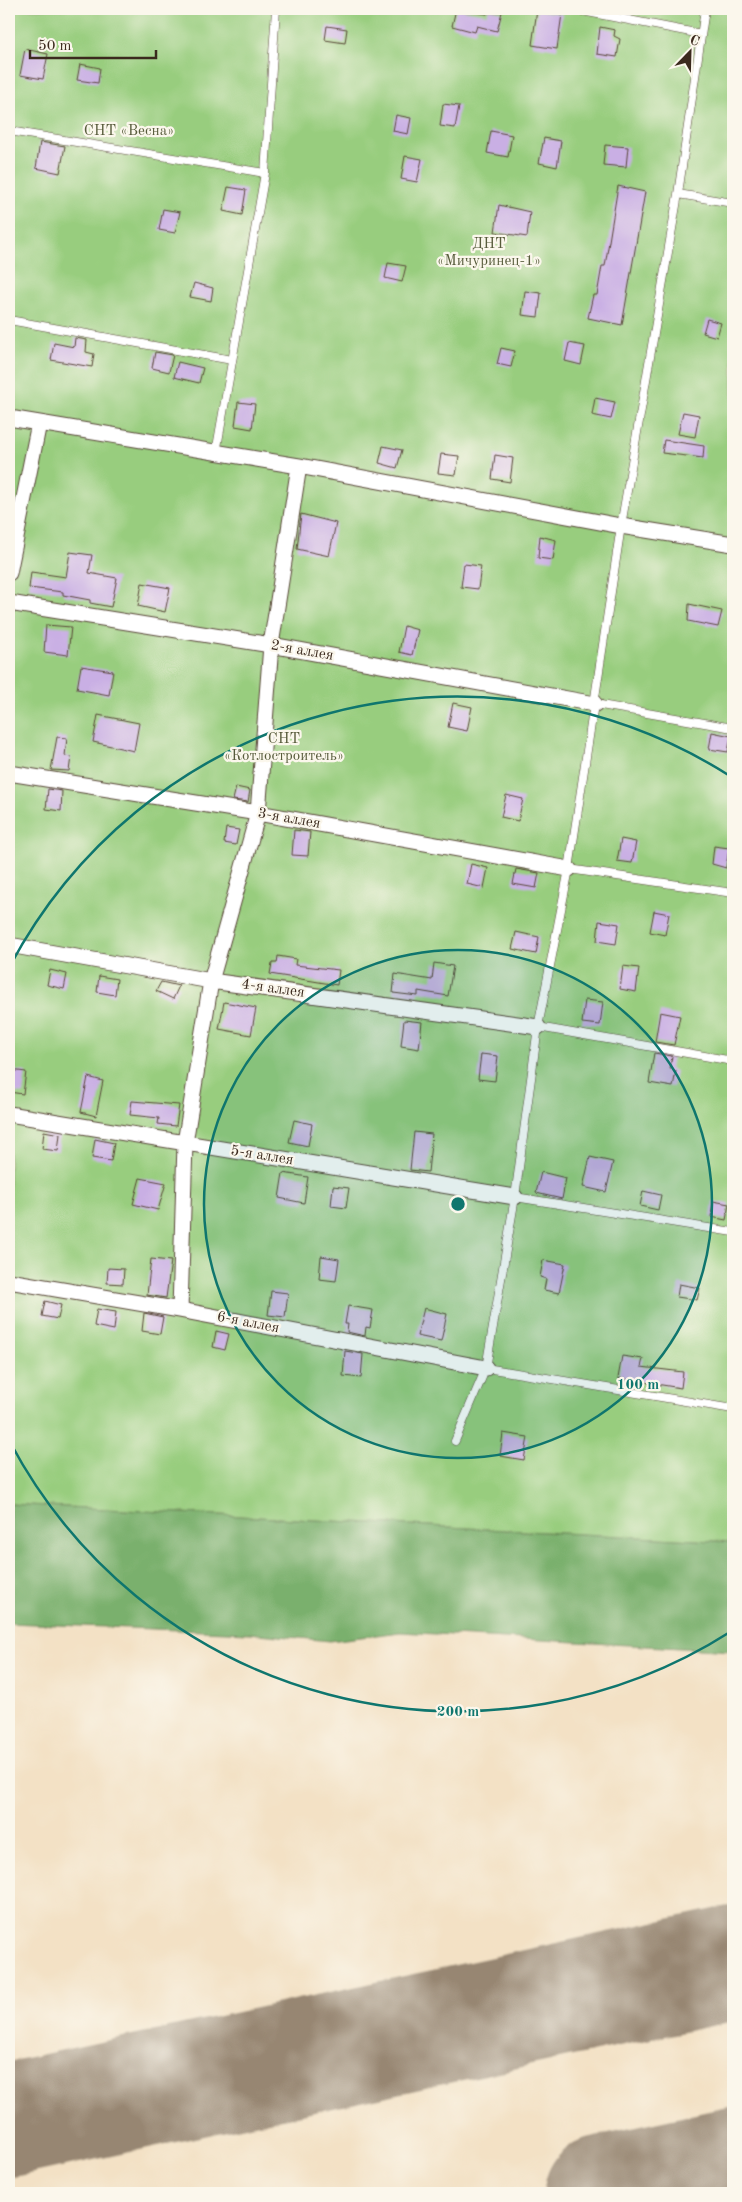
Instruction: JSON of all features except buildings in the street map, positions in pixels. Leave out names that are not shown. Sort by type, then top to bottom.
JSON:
[{"type":"street","points":[[9,418],[299,466],[621,526],[733,544]]},
{"type":"street","points":[[9,572],[39,423]]},
{"type":"street","points":[[180,1310],[185,1143],[211,980],[258,813],[271,645],[299,466]]},
{"type":"street","name":"2-я аллея","points":[[9,603],[271,645],[594,704]]},
{"type":"street","name":"3-я аллея","points":[[9,774],[258,813],[569,869]]},
{"type":"street","name":"4-я аллея","points":[[9,945],[211,980],[538,1027]]},
{"type":"street","name":"5-я аллея","points":[[9,1114],[515,1197]]},
{"type":"street","name":"6-я аллея","points":[[9,1281],[180,1310],[486,1368]]},
{"type":"lane","points":[[216,453],[264,173],[276,9]]},
{"type":"lane","points":[[572,9],[701,34]]},
{"type":"lane","points":[[455,1441],[486,1368],[515,1197],[538,1027],[569,869],[621,526],[678,194],[705,9]]},
{"type":"lane","points":[[9,131],[264,173]]},
{"type":"lane","points":[[678,194],[733,203]]},
{"type":"lane","points":[[9,320],[232,360]]},
{"type":"lane","points":[[594,704],[733,728]]},
{"type":"lane","points":[[569,869],[733,893]]},
{"type":"lane","points":[[538,1027],[733,1061]]},
{"type":"lane","points":[[515,1197],[733,1232]]},
{"type":"lane","points":[[486,1368],[733,1409]]},
{"type":"green space","points":[[9,9],[733,9],[733,1542],[9,1504]]},
{"type":"green space","points":[[9,1504],[733,1542],[733,1651],[400,1632],[330,1641],[249,1633],[9,1623]]},
{"type":"runway","points":[[9,2120],[733,1963]]},
{"type":"runway","points":[[601,2193],[733,2164]]},
{"type":"park label","name":"СНТ «Весна»","points":[[129,131]]},
{"type":"park label","name":"ДНТ «Мичуринец-1»","points":[[489,252]]},
{"type":"park label","name":"СНТ «Котлостроитель»","points":[[284,748]]}]
